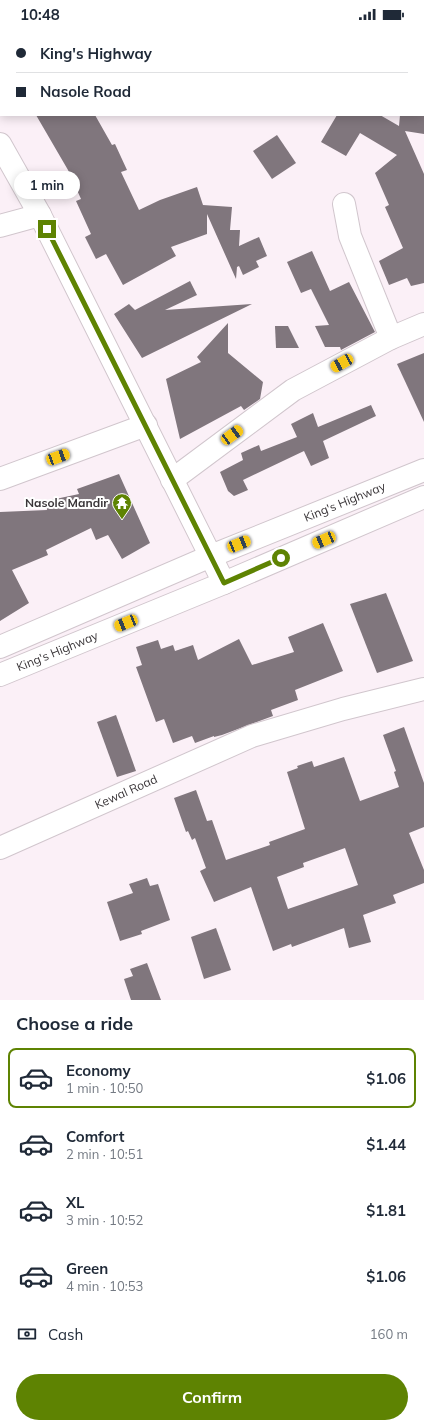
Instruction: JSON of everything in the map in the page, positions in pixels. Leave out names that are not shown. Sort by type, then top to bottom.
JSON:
[{"type":"main road","points":[[0,144],[40,215],[224,583]]},
{"type":"main road","points":[[344,204],[350,236],[391,338]]},
{"type":"main road","points":[[0,226],[40,215]]},
{"type":"main road","points":[[172,480],[293,390],[391,338],[424,324]]},
{"type":"main road","points":[[0,479],[146,425]]},
{"type":"main road","name":"King's Highway","points":[[0,647],[211,556],[424,470]]},
{"type":"main road","name":"King's Highway","points":[[0,675],[224,583],[424,497]]},
{"type":"main road","name":"Kewal Road","points":[[0,848],[252,736],[342,709],[424,689]]},
{"type":"building","points":[[37,116],[96,116],[112,145],[115,144],[127,170],[121,172],[139,210],[160,200],[197,187],[203,205],[232,207],[230,230],[240,230],[239,246],[259,237],[267,256],[256,261],[259,267],[243,275],[239,266],[237,267],[236,279],[207,214],[207,234],[171,247],[176,256],[123,285],[106,254],[96,259],[85,237],[91,234],[76,201],[81,199],[68,170]]},
{"type":"building","points":[[336,116],[382,116],[399,126],[400,116],[424,116],[424,134],[405,131],[424,174],[424,283],[411,286],[407,278],[389,285],[379,261],[403,248],[385,207],[389,205],[375,173],[397,155],[360,133],[346,156],[321,142]]},
{"type":"building","points":[[277,135],[296,163],[272,179],[253,151]]},
{"type":"building","points":[[312,251],[330,291],[349,282],[375,332],[341,350],[340,347],[325,347],[315,326],[329,325],[311,289],[301,293],[287,262]]},
{"type":"building","points":[[190,281],[197,295],[165,310],[252,304],[142,358],[114,314],[129,304],[135,310]]},
{"type":"building","points":[[228,323],[228,353],[263,382],[260,399],[244,410],[241,406],[180,439],[166,379],[201,362],[197,357]]},
{"type":"building","points":[[275,326],[288,326],[299,348],[276,348]]},
{"type":"building","points":[[424,353],[424,422],[397,364]]},
{"type":"building","points":[[371,405],[376,416],[323,441],[329,458],[311,466],[304,451],[243,480],[248,490],[234,496],[228,491],[220,472],[243,460],[241,453],[259,445],[261,451],[297,437],[291,424],[313,413],[318,427]]},
{"type":"building","points":[[119,474],[150,543],[122,559],[108,535],[96,540],[91,528],[46,550],[48,555],[12,570],[29,603],[0,621],[0,512],[47,510],[46,501],[79,494],[77,489]]},
{"type":"building","points":[[386,593],[413,661],[377,673],[350,604]]},
{"type":"building","points":[[323,623],[343,671],[295,690],[298,700],[271,710],[273,716],[222,735],[214,736],[195,743],[192,736],[173,743],[164,719],[156,722],[136,667],[142,665],[136,647],[158,640],[161,649],[173,645],[175,651],[193,645],[198,660],[239,639],[252,665],[294,652],[288,637]]},
{"type":"building","points":[[116,715],[136,771],[117,777],[97,722]]},
{"type":"building","points":[[404,727],[424,783],[424,827],[409,833],[424,870],[424,883],[393,895],[396,903],[363,915],[371,942],[349,948],[344,928],[292,947],[291,944],[273,951],[251,887],[214,902],[200,871],[206,868],[195,838],[192,840],[188,831],[186,832],[174,798],[196,790],[207,821],[212,820],[226,860],[270,845],[269,842],[305,829],[287,772],[298,768],[297,766],[312,761],[314,767],[344,757],[360,801],[399,787],[394,772],[396,771],[383,735]],"holes":[[[345,848],[358,885],[288,909],[277,877],[304,867],[303,863]]]},
{"type":"building","points":[[147,878],[150,886],[158,884],[170,920],[141,931],[142,934],[120,941],[107,902],[133,893],[129,884]]},
{"type":"building","points":[[216,928],[231,970],[204,979],[191,937]]},
{"type":"building","points":[[147,963],[161,1000],[131,1000],[124,979],[133,976],[130,969]]},
{"type":"place","name":"Nasole Mandir","points":[[122,520]]},
{"type":"route","points":[[47,229],[224,583],[281,558]]}]
